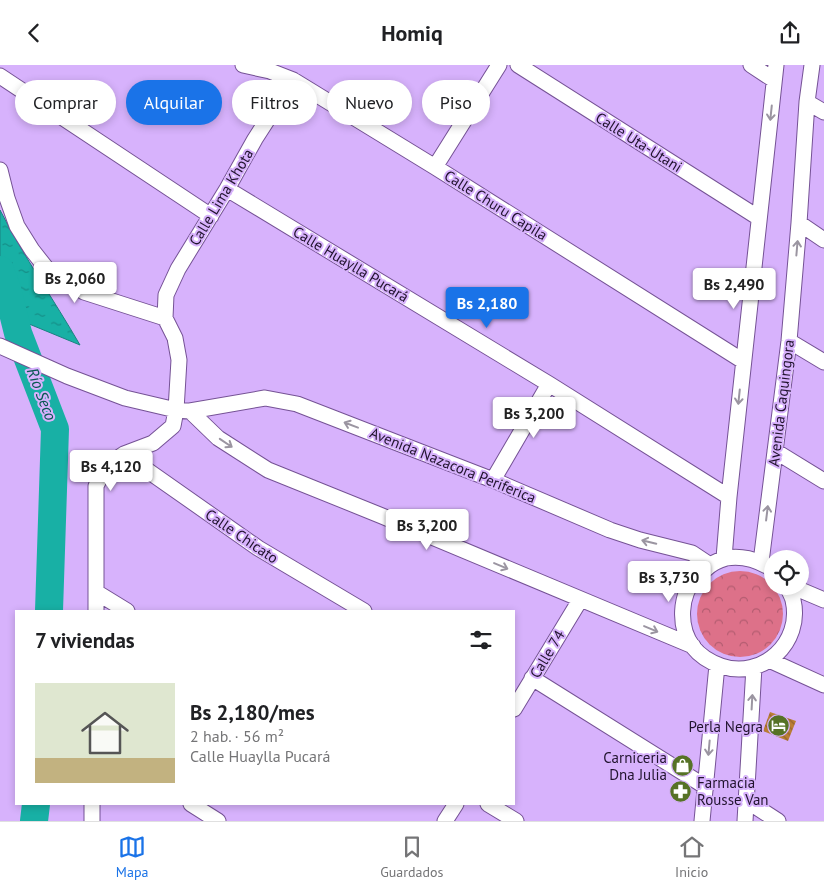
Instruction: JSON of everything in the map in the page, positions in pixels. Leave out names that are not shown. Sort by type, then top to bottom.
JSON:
[{"type":"street","name":"Calle Churu Capila","points":[[243,65],[270,71],[293,80]]},
{"type":"street","points":[[435,167],[499,65]]},
{"type":"street","name":"Calle Uta-Utani","points":[[518,65],[759,218]]},
{"type":"street","points":[[717,562],[729,497],[775,72],[751,65]]},
{"type":"street","name":"Avenida Caquingora","points":[[768,550],[775,451],[789,341],[807,102],[812,65]]},
{"type":"street","points":[[0,76],[211,216]]},
{"type":"street","name":"Calle Churu Capila","points":[[317,95],[743,361]]},
{"type":"street","points":[[807,102],[824,112]]},
{"type":"street","name":"Calle Lima Khota","points":[[165,319],[166,295],[178,269],[265,125]]},
{"type":"street","points":[[0,170],[17,226],[47,269],[84,292],[165,319],[175,338],[179,360],[183,410],[173,425],[153,443],[124,454],[106,466],[96,485],[96,610]]},
{"type":"street","name":"Calle Huaylla Pucará","points":[[227,189],[549,384],[729,497]]},
{"type":"street","points":[[799,223],[824,240]]},
{"type":"street","points":[[789,341],[824,362]]},
{"type":"street","name":"Avenida Nazacora Periferica","points":[[0,347],[67,376],[125,398],[183,410],[265,398],[297,404],[493,480],[610,530],[717,562]]},
{"type":"street","points":[[493,480],[549,384]]},
{"type":"street","points":[[183,410],[218,438],[268,470],[382,515],[693,646]]},
{"type":"street","points":[[775,451],[824,481]]},
{"type":"street","name":"Calle Chicato","points":[[124,454],[258,548],[362,610]]},
{"type":"street","points":[[764,565],[743,557],[717,562],[696,577],[686,593],[682,611],[685,630],[693,646],[701,655],[711,662],[729,669],[748,669],[769,660],[779,652],[787,640],[792,627],[794,614],[791,595]]},
{"type":"street","points":[[96,592],[125,610]]},
{"type":"street","points":[[809,594],[824,600]]},
{"type":"street","name":"Calle 74","points":[[515,704],[580,600]]},
{"type":"street","points":[[769,660],[824,685]]},
{"type":"street","points":[[702,821],[717,665]]},
{"type":"street","points":[[745,821],[754,667]]},
{"type":"street","points":[[532,678],[706,787]]},
{"type":"street","points":[[747,801],[778,821]]},
{"type":"street","points":[[92,805],[92,821]]},
{"type":"street","points":[[192,805],[218,821]]},
{"type":"street","points":[[490,805],[516,821]]},
{"type":"green space","points":[[740,571],[757,574],[764,578],[764,595],[779,595],[783,614],[780,631],[771,645],[757,654],[740,657],[723,654],[709,645],[700,631],[697,614],[700,597],[709,583],[723,574]]},
{"type":"water","name":"Río Seco","points":[[0,210],[19,245],[80,345],[0,312]]},
{"type":"building","name":"Perla Negra","points":[[770,712],[796,721],[788,741],[763,731]]},
{"type":"waterway","name":"Río Seco","points":[[0,270],[7,289],[18,333],[55,429],[49,610]]},
{"type":"waterway","name":"Río Seco","points":[[34,821],[36,805]]},
{"type":"place","name":"Perla Negra","points":[[779,726]]},
{"type":"place","name":"Carniceria Dna Julia","points":[[683,766]]},
{"type":"place","name":"Farmacia Rousse Van","points":[[681,791]]}]
